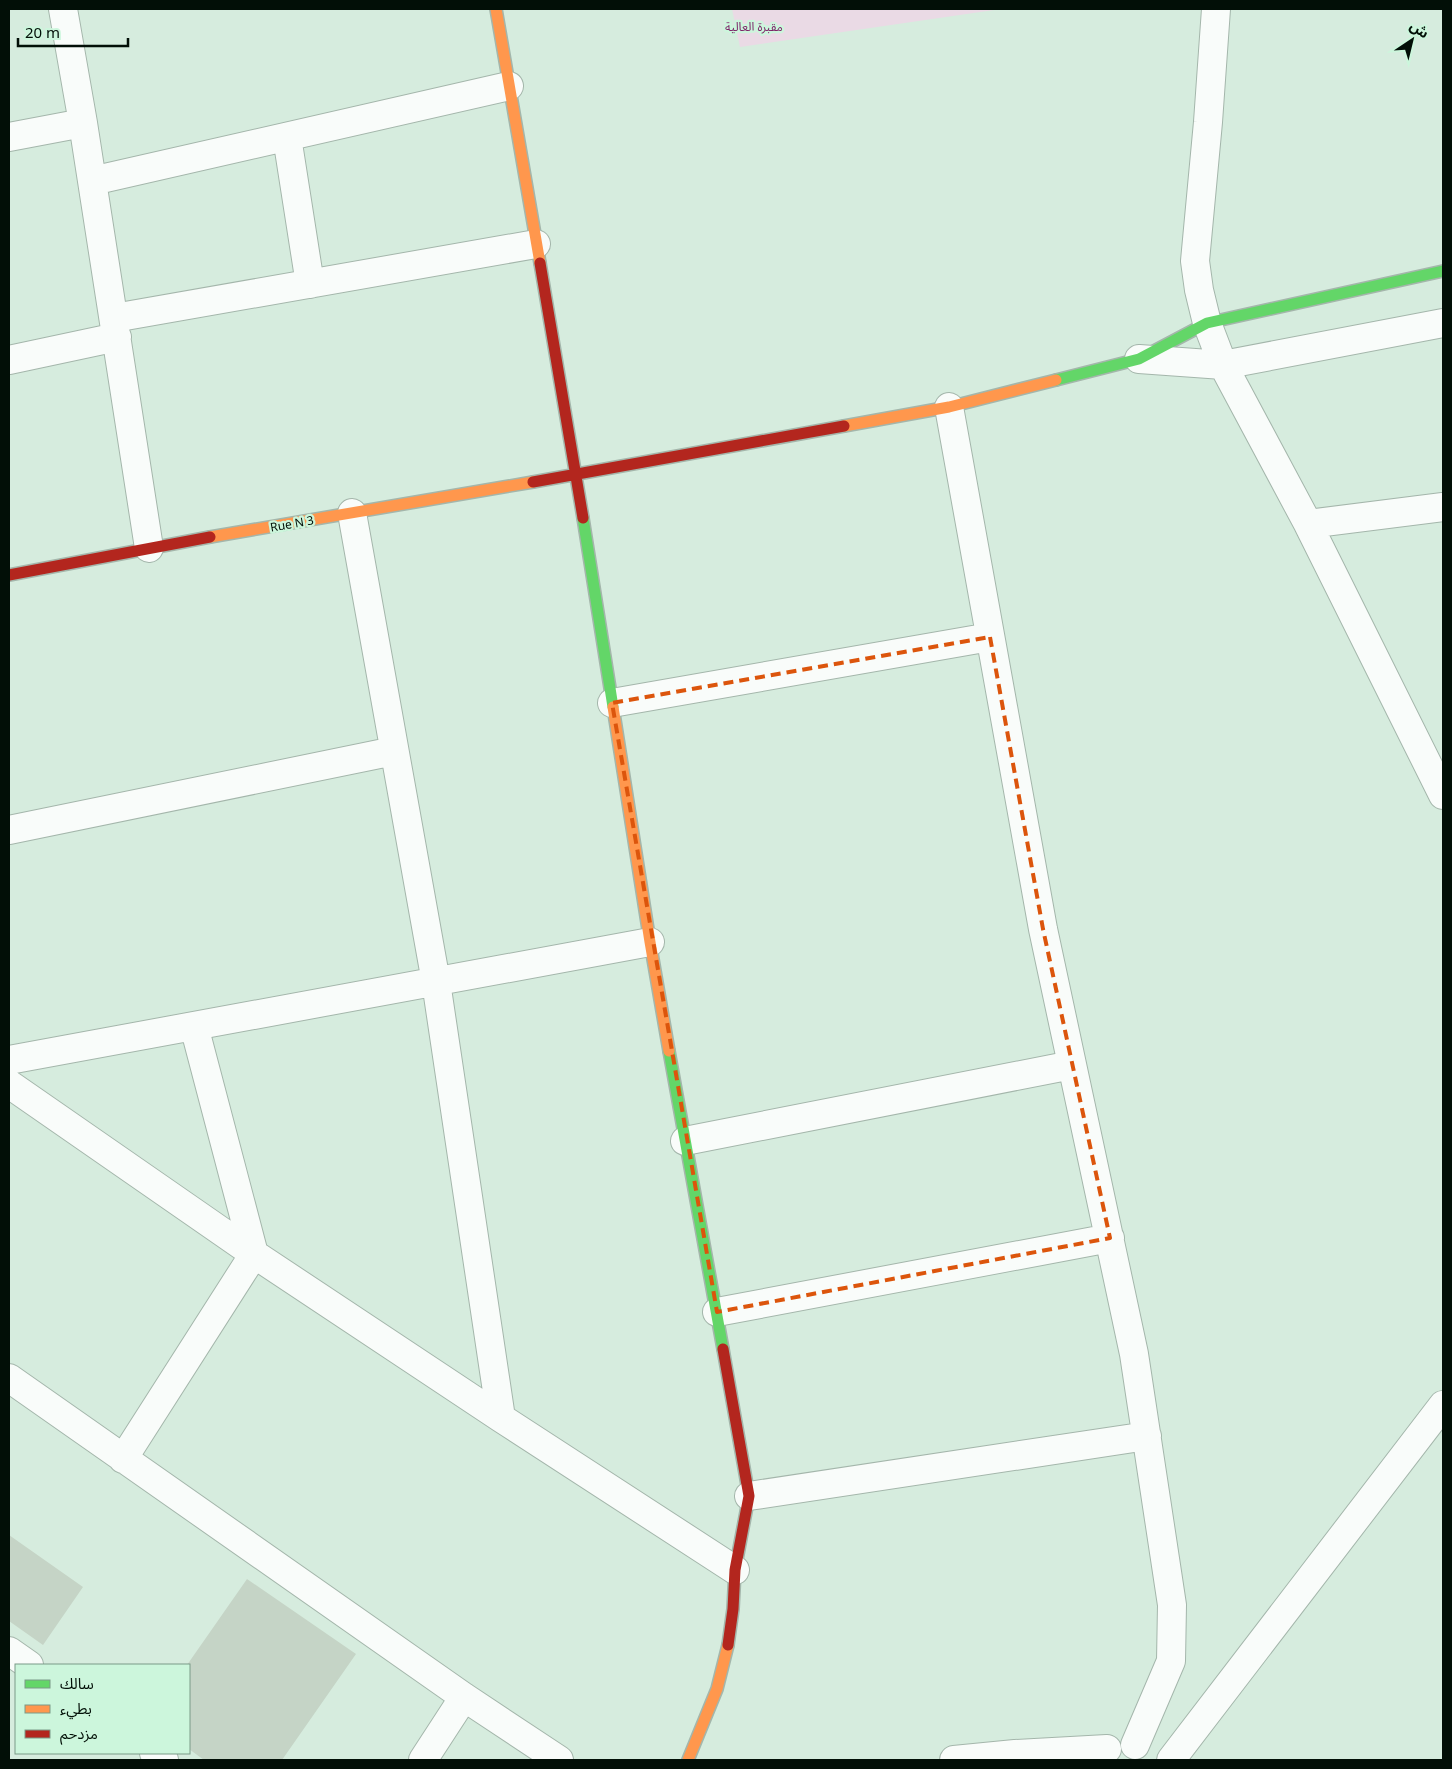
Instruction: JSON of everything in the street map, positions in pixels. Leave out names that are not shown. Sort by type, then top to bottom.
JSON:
[{"type":"street","points":[[63,9],[84,124],[149,548]]},
{"type":"street","points":[[496,9],[576,475],[650,942],[749,1496],[735,1570],[726,1655],[717,1688],[688,1760]]},
{"type":"street","points":[[1216,9],[1195,261],[1199,290],[1207,323],[1223,365],[1308,524],[1443,796]]},
{"type":"street","points":[[92,181],[510,86]]},
{"type":"street","points":[[9,137],[84,124]]},
{"type":"street","points":[[287,137],[310,284]]},
{"type":"street","points":[[9,360],[115,328],[310,284],[536,244]]},
{"type":"street","name":"Rue N 3","points":[[9,575],[149,548],[576,475],[949,408],[1138,359],[1207,323],[1443,271]]},
{"type":"street","points":[[1138,359],[1223,365],[1443,323]]},
{"type":"street","points":[[949,408],[1043,929],[1134,1354],[1172,1605],[1171,1661],[1135,1746]]},
{"type":"street","points":[[1308,524],[1443,507]]},
{"type":"street","points":[[352,513],[436,982],[500,1418]]},
{"type":"street","points":[[612,703],[990,637]]},
{"type":"street","points":[[9,830],[394,751]]},
{"type":"street","points":[[9,1060],[650,942]]},
{"type":"street","points":[[122,1459],[254,1254],[194,1026]]},
{"type":"street","points":[[685,1141],[1072,1065]]},
{"type":"street","points":[[9,1084],[254,1254],[500,1418],[735,1570]]},
{"type":"street","points":[[716,1312],[1110,1238]]},
{"type":"street","points":[[9,1378],[464,1697],[559,1760]]},
{"type":"street","points":[[1170,1760],[1443,1405]]},
{"type":"street","points":[[749,1496],[1147,1436]]},
{"type":"street","points":[[9,1651],[28,1664]]},
{"type":"street","points":[[423,1760],[464,1697]]},
{"type":"street","points":[[954,1760],[1015,1754],[1100,1755],[1135,1746],[1162,1756],[1166,1760]]},
{"type":"highlighted area","points":[[990,637],[1043,929],[1110,1238],[717,1312],[612,703]]},
{"type":"green space","name":"مقبرة العالية","points":[[732,9],[1001,9],[740,47]]},
{"type":"building","points":[[9,1535],[83,1587],[43,1645],[9,1621]]},
{"type":"building","points":[[247,1579],[356,1654],[282,1760],[204,1760],[190,1750],[190,1664],[188,1664]]},
{"type":"traffic: fast","points":[[1056,380],[1139,359],[1207,323],[1443,271]]},
{"type":"traffic: fast","points":[[583,518],[613,707]]},
{"type":"traffic: fast","points":[[669,1051],[723,1349]]},
{"type":"traffic: slow","points":[[496,9],[540,263]]},
{"type":"traffic: slow","points":[[844,426],[949,407],[1056,380]]},
{"type":"traffic: slow","points":[[210,537],[533,482]]},
{"type":"traffic: slow","points":[[613,707],[669,1051]]},
{"type":"traffic: slow","points":[[688,1760],[717,1689],[728,1645]]},
{"type":"traffic: jam","points":[[540,263],[583,518]]},
{"type":"traffic: jam","points":[[533,482],[844,426]]},
{"type":"traffic: jam","points":[[9,575],[210,537]]},
{"type":"traffic: jam","points":[[723,1349],[749,1496],[735,1570],[733,1609],[728,1645]]}]
